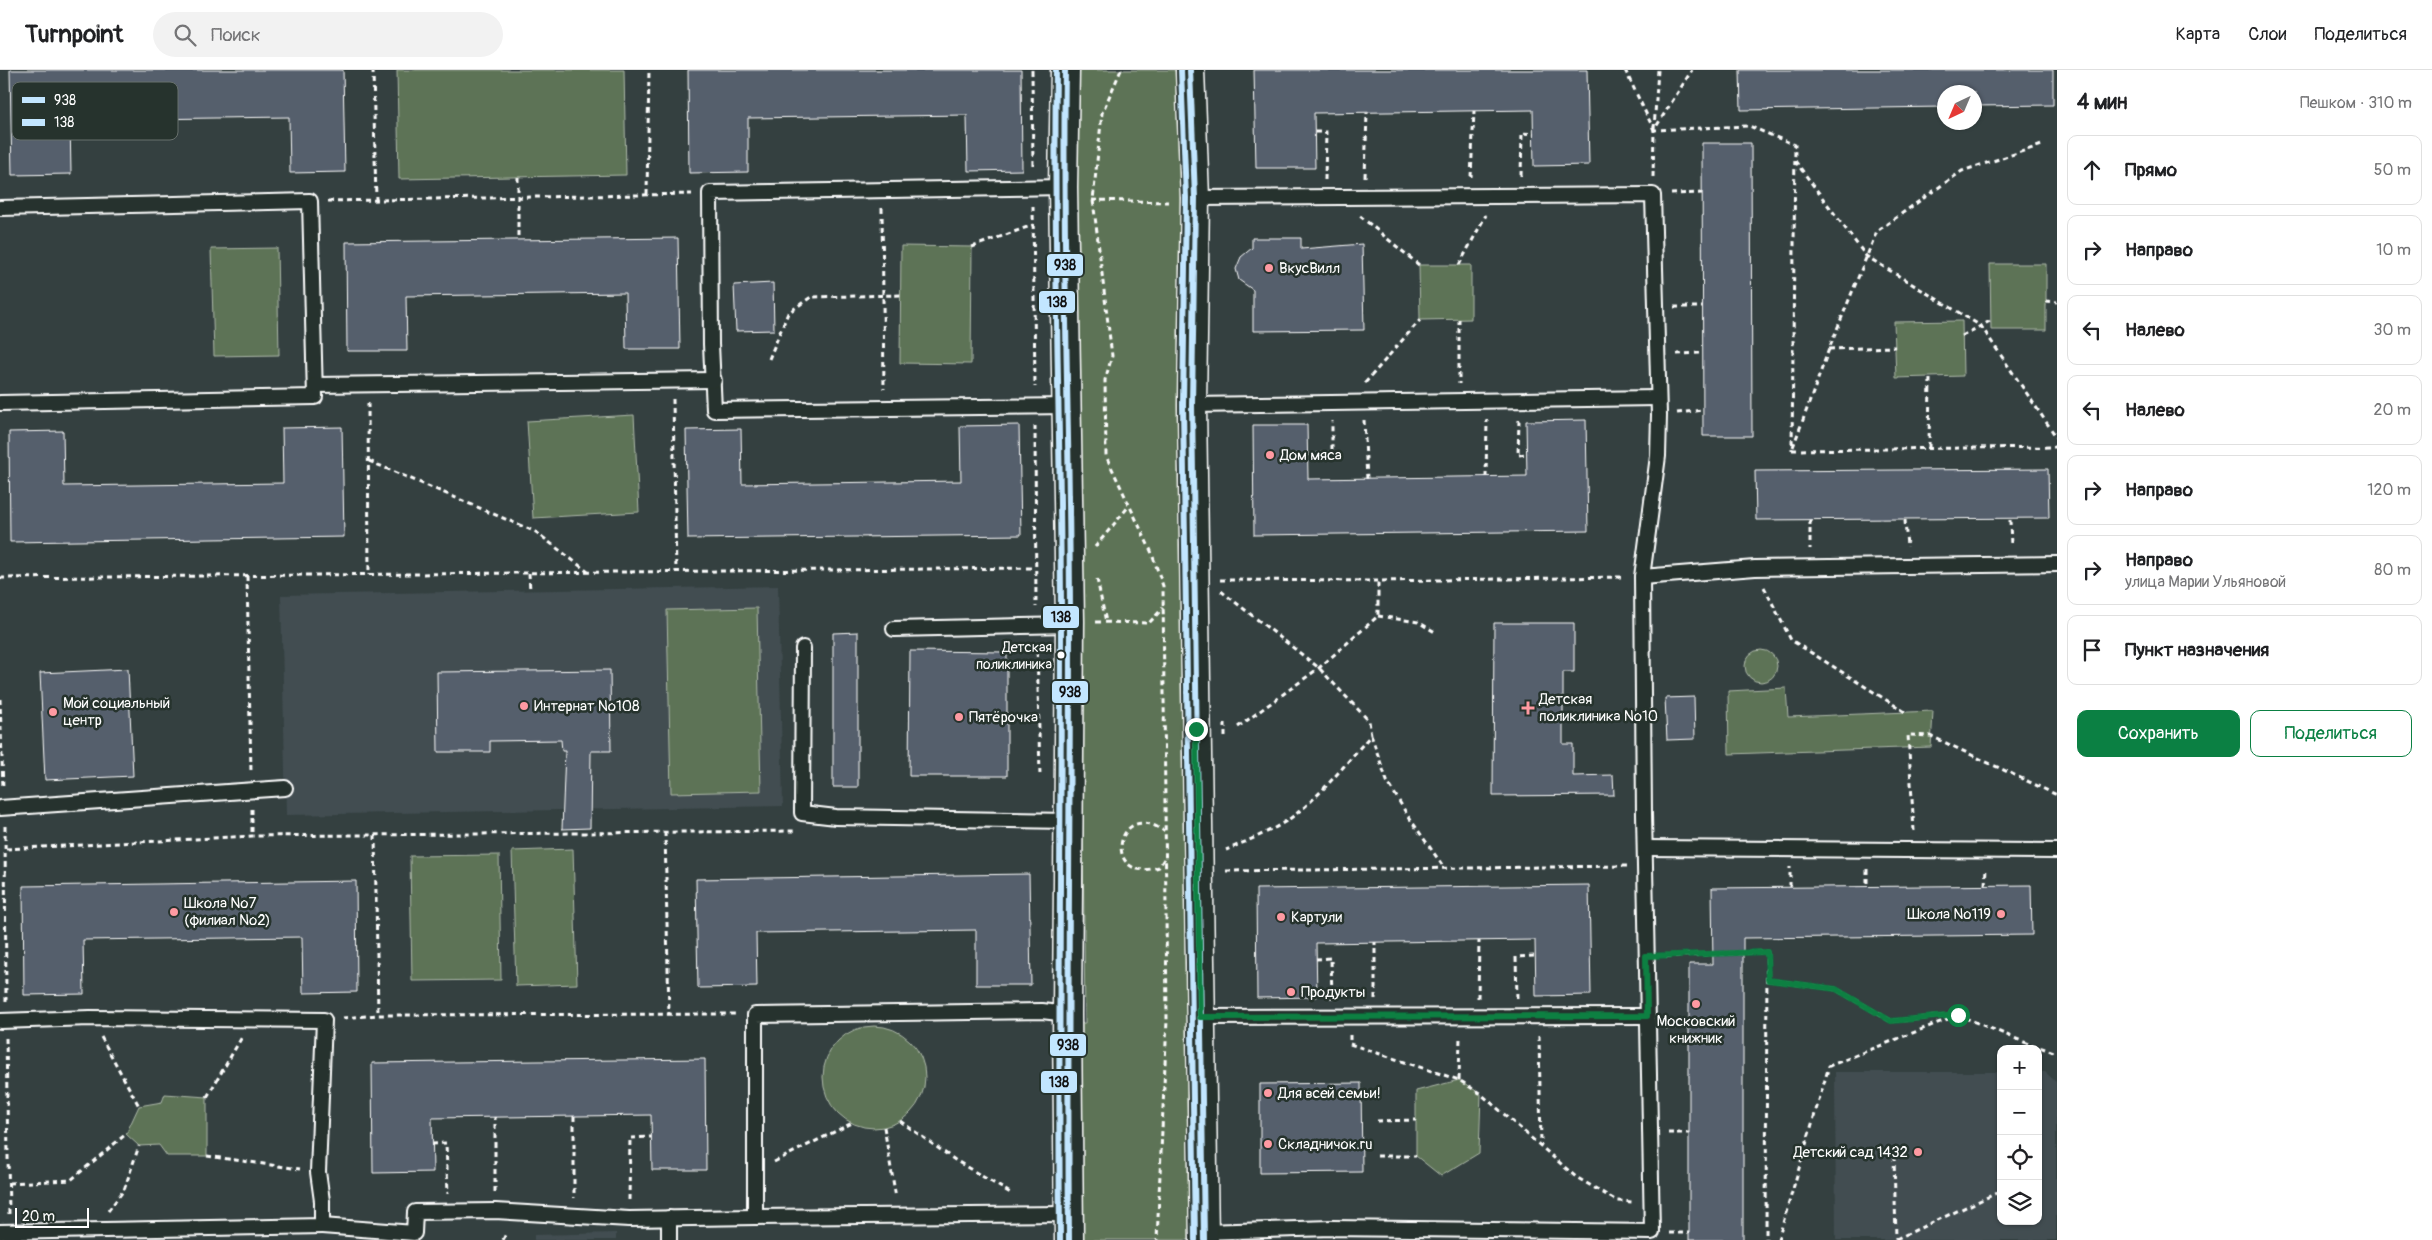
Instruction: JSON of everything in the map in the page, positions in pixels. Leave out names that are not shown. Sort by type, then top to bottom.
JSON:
[{"type":"street","points":[[1061,1222],[1067,1014],[1068,821],[1081,624],[1067,406],[1074,193],[1065,70]]},
{"type":"street","points":[[1190,70],[1182,200],[1192,405],[1204,1236]]},
{"type":"lane","points":[[1067,406],[714,410],[711,344],[710,193],[1033,188],[1074,193]]},
{"type":"lane","points":[[1182,200],[1653,195],[1657,398],[1659,415],[1658,456],[1642,577],[1646,956],[1652,1232],[1332,1228],[1204,1236]]},
{"type":"lane","points":[[0,208],[310,201],[315,386],[315,397],[0,403]]},
{"type":"lane","points":[[315,386],[714,380]]},
{"type":"lane","points":[[1192,405],[1657,398]]},
{"type":"lane","points":[[1642,577],[1755,568],[2057,564]]},
{"type":"lane","points":[[894,629],[1081,624]]},
{"type":"lane","points":[[804,648],[802,813],[836,817],[1068,821]]},
{"type":"lane","points":[[2,808],[285,788]]},
{"type":"lane","points":[[1645,848],[2057,851]]},
{"type":"lane","points":[[755,1217],[755,1015],[1032,1012],[1067,1014]]},
{"type":"lane","points":[[1200,1017],[1647,1016]]},
{"type":"lane","points":[[3,1021],[90,1018],[324,1020],[318,1172],[322,1200],[322,1226]]},
{"type":"lane","points":[[5,1232],[322,1226],[414,1233],[415,1212],[495,1210],[629,1218],[899,1215],[1061,1222]]},
{"type":"lane","points":[[669,1218],[669,1240]]},
{"type":"path","points":[[373,70],[376,200]]},
{"type":"path","points":[[647,195],[649,70]]},
{"type":"path","points":[[1032,70],[1036,405],[1035,568],[1041,820]]},
{"type":"path","points":[[1121,70],[1102,113],[1092,200],[1112,356],[1105,380],[1106,456],[1151,551],[1163,586],[1167,1020],[1157,1240]]},
{"type":"path","points":[[1625,70],[1654,130]]},
{"type":"path","points":[[1658,70],[1654,130],[1653,195],[1702,193]]},
{"type":"path","points":[[1654,130],[1692,70]]},
{"type":"path","points":[[1471,198],[1474,111]]},
{"type":"path","points":[[1365,198],[1367,113]]},
{"type":"path","points":[[1654,130],[1749,126],[1794,145],[1792,450]]},
{"type":"path","points":[[1315,132],[1326,132],[1331,198],[1419,265]]},
{"type":"path","points":[[1521,197],[1522,134],[1534,134]]},
{"type":"path","points":[[1792,450],[1829,349],[1877,231],[1962,171],[2042,145]]},
{"type":"path","points":[[1794,161],[1866,256],[1981,326],[2057,438]]},
{"type":"path","points":[[518,176],[518,240]]},
{"type":"path","points":[[882,190],[884,408]]},
{"type":"path","points":[[310,201],[710,193]]},
{"type":"path","points":[[1074,193],[1092,200],[1182,200]]},
{"type":"path","points":[[1459,265],[1496,197]]},
{"type":"path","points":[[972,247],[1034,225]]},
{"type":"path","points":[[769,359],[788,313],[811,297],[901,295]]},
{"type":"path","points":[[2046,301],[2057,302]]},
{"type":"path","points":[[1656,307],[1702,307]]},
{"type":"path","points":[[1459,319],[1459,400]]},
{"type":"path","points":[[1348,402],[1420,320]]},
{"type":"path","points":[[1962,336],[1990,321]]},
{"type":"path","points":[[1829,349],[1895,347]]},
{"type":"path","points":[[1656,354],[1702,353]]},
{"type":"path","points":[[1929,447],[1930,377]]},
{"type":"path","points":[[672,381],[676,572]]},
{"type":"path","points":[[368,385],[370,575]]},
{"type":"path","points":[[1519,399],[1518,456],[1527,454]]},
{"type":"path","points":[[1486,477],[1487,400]]},
{"type":"path","points":[[1364,402],[1367,478]]},
{"type":"path","points":[[1308,455],[1332,452],[1332,403]]},
{"type":"path","points":[[1659,415],[1703,410]]},
{"type":"path","points":[[1792,450],[2057,447]]},
{"type":"path","points":[[369,461],[536,532],[589,572]]},
{"type":"path","points":[[1091,551],[1129,506]]},
{"type":"path","points":[[1810,520],[1810,568]]},
{"type":"path","points":[[1905,520],[1907,566]]},
{"type":"path","points":[[2010,520],[2011,565]]},
{"type":"path","points":[[0,578],[1035,568]]},
{"type":"path","points":[[1755,568],[1791,640],[1907,713]]},
{"type":"path","points":[[528,573],[530,591]]},
{"type":"path","points":[[247,576],[252,836]]},
{"type":"path","points":[[1219,580],[1378,581],[1642,577]]},
{"type":"path","points":[[1097,578],[1106,622]]},
{"type":"path","points":[[1238,727],[1319,668],[1378,616],[1378,581]]},
{"type":"path","points":[[1221,591],[1319,668],[1369,722],[1371,735],[1387,781],[1408,816],[1445,869]]},
{"type":"path","points":[[1081,624],[1106,622],[1149,623],[1163,608]]},
{"type":"path","points":[[1378,616],[1418,622],[1435,632]]},
{"type":"path","points":[[0,700],[2,808],[6,849],[3,1021],[9,1183],[5,1232]]},
{"type":"path","points":[[1915,850],[1908,734],[1932,736],[2057,795]]},
{"type":"path","points":[[1226,850],[1255,838],[1295,815],[1337,774],[1371,735]]},
{"type":"path","points":[[6,849],[252,836],[794,831],[836,817]]},
{"type":"path","points":[[1165,831],[1153,823],[1139,823],[1126,830],[1120,843],[1122,857],[1132,868],[1146,872],[1160,868],[1165,857]]},
{"type":"path","points":[[665,832],[670,1014]]},
{"type":"path","points":[[375,835],[378,1015]]},
{"type":"path","points":[[1226,871],[1645,866]]},
{"type":"path","points":[[1478,1016],[1479,941]]},
{"type":"path","points":[[1374,1017],[1375,942]]},
{"type":"path","points":[[1646,956],[1767,952],[1766,1240]]},
{"type":"path","points":[[1518,1016],[1516,957],[1535,956]]},
{"type":"path","points":[[1316,959],[1331,958],[1332,1017]]},
{"type":"path","points":[[1768,980],[1836,989],[1891,1021],[1958,1015],[2024,1042],[2057,1053]]},
{"type":"path","points":[[324,1020],[378,1015],[755,1015]]},
{"type":"path","points":[[1778,1240],[1829,1066],[1958,1015]]},
{"type":"path","points":[[1459,1080],[1460,1016]]},
{"type":"path","points":[[1539,1016],[1542,1145]]},
{"type":"path","points":[[1348,1017],[1350,1044],[1459,1080],[1481,1094],[1542,1145],[1576,1177],[1617,1201],[1651,1202]]},
{"type":"path","points":[[90,1018],[139,1106]]},
{"type":"path","points":[[207,1097],[254,1018]]},
{"type":"path","points":[[574,1116],[574,1216]]},
{"type":"path","points":[[495,1117],[495,1210]]},
{"type":"path","points":[[1377,1120],[1416,1120]]},
{"type":"path","points":[[900,1121],[955,1160],[1061,1222]]},
{"type":"path","points":[[755,1171],[852,1123]]},
{"type":"path","points":[[884,1127],[899,1215]]},
{"type":"path","points":[[9,1183],[71,1180],[126,1134]]},
{"type":"path","points":[[629,1218],[630,1138],[652,1137]]},
{"type":"path","points":[[432,1144],[446,1143],[448,1212]]},
{"type":"path","points":[[94,1230],[124,1190],[139,1146]]},
{"type":"path","points":[[207,1156],[318,1172]]},
{"type":"path","points":[[1377,1156],[1416,1156]]},
{"type":"path","points":[[1894,1156],[1896,1240],[1997,1194]]},
{"type":"shaded area","points":[[778,586],[783,806],[286,815],[281,595]]},
{"type":"shaded area","name":"Детский сад 1432","points":[[1835,1072],[1997,1072],[1997,1225],[2042,1225],[2042,1072],[2045,1072],[2056,1082],[2056,1240],[1836,1240]]},
{"type":"shaded area","points":[[616,1233],[616,1240],[534,1240],[534,1235]]},
{"type":"green space","points":[[397,70],[624,70],[626,175],[399,179]]},
{"type":"green space","points":[[1075,70],[1187,70],[1197,1240],[1078,1240],[1074,1024],[1085,1023]]},
{"type":"green space","points":[[901,246],[972,247],[971,364],[900,363]]},
{"type":"green space","points":[[277,248],[279,355],[214,356],[211,249]]},
{"type":"green space","points":[[1990,264],[2046,264],[2046,330],[1991,330]]},
{"type":"green space","points":[[1419,265],[1471,265],[1471,319],[1420,320]]},
{"type":"green space","points":[[1962,321],[1963,376],[1896,378],[1894,322]]},
{"type":"green space","points":[[634,415],[639,512],[533,518],[527,421]]},
{"type":"green space","points":[[757,608],[761,791],[671,793],[667,610]]},
{"type":"green space","points":[[1761,650],[1772,655],[1777,666],[1772,677],[1761,682],[1750,677],[1745,666],[1750,655]]},
{"type":"green space","points":[[1786,688],[1788,717],[1933,711],[1931,747],[1729,754],[1728,691]]},
{"type":"green space","points":[[573,849],[577,984],[516,986],[512,851]]},
{"type":"green space","points":[[499,855],[501,980],[412,981],[410,856]]},
{"type":"green space","points":[[874,1026],[894,1030],[910,1041],[921,1057],[925,1077],[921,1097],[910,1113],[894,1124],[874,1128],[854,1124],[838,1113],[827,1097],[823,1077],[827,1057],[838,1041],[854,1030]]},
{"type":"green space","points":[[1459,1080],[1481,1094],[1479,1153],[1441,1176],[1416,1156],[1416,1091]]},
{"type":"green space","points":[[165,1094],[207,1097],[207,1156],[167,1156],[159,1145],[139,1146],[126,1134],[139,1106],[162,1102]]},
{"type":"building","points":[[10,70],[343,70],[345,172],[290,173],[289,117],[178,119],[178,82],[12,82],[12,140],[70,140],[71,174],[12,175]]},
{"type":"building","points":[[688,70],[1021,70],[1022,170],[968,171],[967,115],[748,118],[748,172],[689,173]]},
{"type":"building","points":[[1254,70],[1587,70],[1589,165],[1534,166],[1533,110],[1314,113],[1315,168],[1256,168]]},
{"type":"building","points":[[1740,70],[2053,70],[2053,105],[1982,106],[1982,85],[1937,85],[1937,107],[1741,110]]},
{"type":"building","points":[[1702,143],[1751,143],[1752,436],[1703,436]]},
{"type":"building","points":[[678,238],[680,349],[626,349],[625,293],[406,296],[407,351],[347,351],[346,242]]},
{"type":"building","points":[[1252,238],[1301,238],[1301,249],[1362,244],[1364,330],[1253,331],[1253,290],[1239,280],[1236,269],[1241,257],[1252,248]]},
{"type":"building","points":[[773,283],[774,330],[736,331],[734,285]]},
{"type":"building","points":[[1586,420],[1588,531],[1254,535],[1253,425],[1307,425],[1308,479],[1527,476],[1526,421]]},
{"type":"building","points":[[1019,425],[1021,535],[688,539],[686,430],[741,429],[742,484],[961,481],[960,426]]},
{"type":"building","points":[[342,427],[344,537],[10,542],[9,432],[63,431],[64,486],[283,483],[282,428]]},
{"type":"building","points":[[2048,469],[2049,518],[1756,520],[1755,471]]},
{"type":"building","name":"Детская поликлиника №10","points":[[1494,623],[1574,623],[1574,672],[1563,672],[1563,744],[1573,744],[1573,776],[1613,775],[1614,795],[1493,796]]},
{"type":"building","points":[[858,632],[858,787],[833,787],[833,633]]},
{"type":"building","points":[[910,651],[1007,652],[1007,776],[909,776]]},
{"type":"building","points":[[128,669],[133,776],[45,780],[40,673]]},
{"type":"building","name":"Интернат №108","points":[[610,670],[611,751],[591,751],[590,828],[562,829],[565,751],[562,751],[561,740],[490,741],[490,752],[438,752],[437,672]]},
{"type":"building","points":[[1694,697],[1695,739],[1667,740],[1665,698]]},
{"type":"building","points":[[1029,874],[1031,985],[976,985],[976,930],[756,933],[757,987],[698,988],[696,879]]},
{"type":"building","points":[[356,881],[357,992],[303,993],[302,937],[83,940],[84,994],[24,995],[23,886]]},
{"type":"building","points":[[1589,885],[1591,995],[1536,996],[1535,940],[1316,943],[1317,997],[1257,998],[1256,889]]},
{"type":"building","points":[[2031,885],[2032,935],[1743,938],[1743,1240],[1689,1240],[1689,964],[1713,964],[1712,888]]},
{"type":"building","points":[[705,1059],[706,1170],[652,1170],[651,1115],[432,1118],[433,1172],[373,1173],[372,1063]]},
{"type":"building","points":[[1361,1083],[1362,1172],[1260,1173],[1260,1084]]},
{"type":"transit line","name":"138","points":[[1056,70],[1055,139],[1061,623],[1060,1240]]},
{"type":"transit line","name":"938","points":[[1065,70],[1064,139],[1070,623],[1069,1240]]},
{"type":"transit line","name":"138","points":[[1181,70],[1186,198],[1183,405],[1195,1240]]},
{"type":"transit line","name":"938","points":[[1190,70],[1195,198],[1192,405],[1204,1240]]},
{"type":"place","name":"ВкусВилл","points":[[1269,268]]},
{"type":"place","name":"Дом мяса","points":[[1270,455]]},
{"type":"place","name":"Детская поликлиника","points":[[1061,655]]},
{"type":"place","name":"Интернат №108","points":[[524,706]]},
{"type":"place","name":"Детская поликлиника №10","points":[[1528,708]]},
{"type":"place","name":"Мой социальный центр","points":[[53,712]]},
{"type":"place","name":"Пятёрочка","points":[[959,717]]},
{"type":"place","name":"Школа №7 (филиал №2)","points":[[174,912]]},
{"type":"place","name":"Школа №119","points":[[2001,914]]},
{"type":"place","name":"Картули","points":[[1281,917]]},
{"type":"place","name":"Продукты","points":[[1291,992]]},
{"type":"place","name":"Московский книжник","points":[[1696,1004]]},
{"type":"place","name":"Для всей семьи!","points":[[1268,1093]]},
{"type":"place","name":"Складничок.ru","points":[[1268,1144]]},
{"type":"place","name":"Детский сад 1432","points":[[1918,1152]]},
{"type":"route","points":[[1196,729],[1200,1017],[1647,1016],[1646,956],[1767,952],[1768,980],[1836,989],[1891,1021],[1958,1015]]}]
